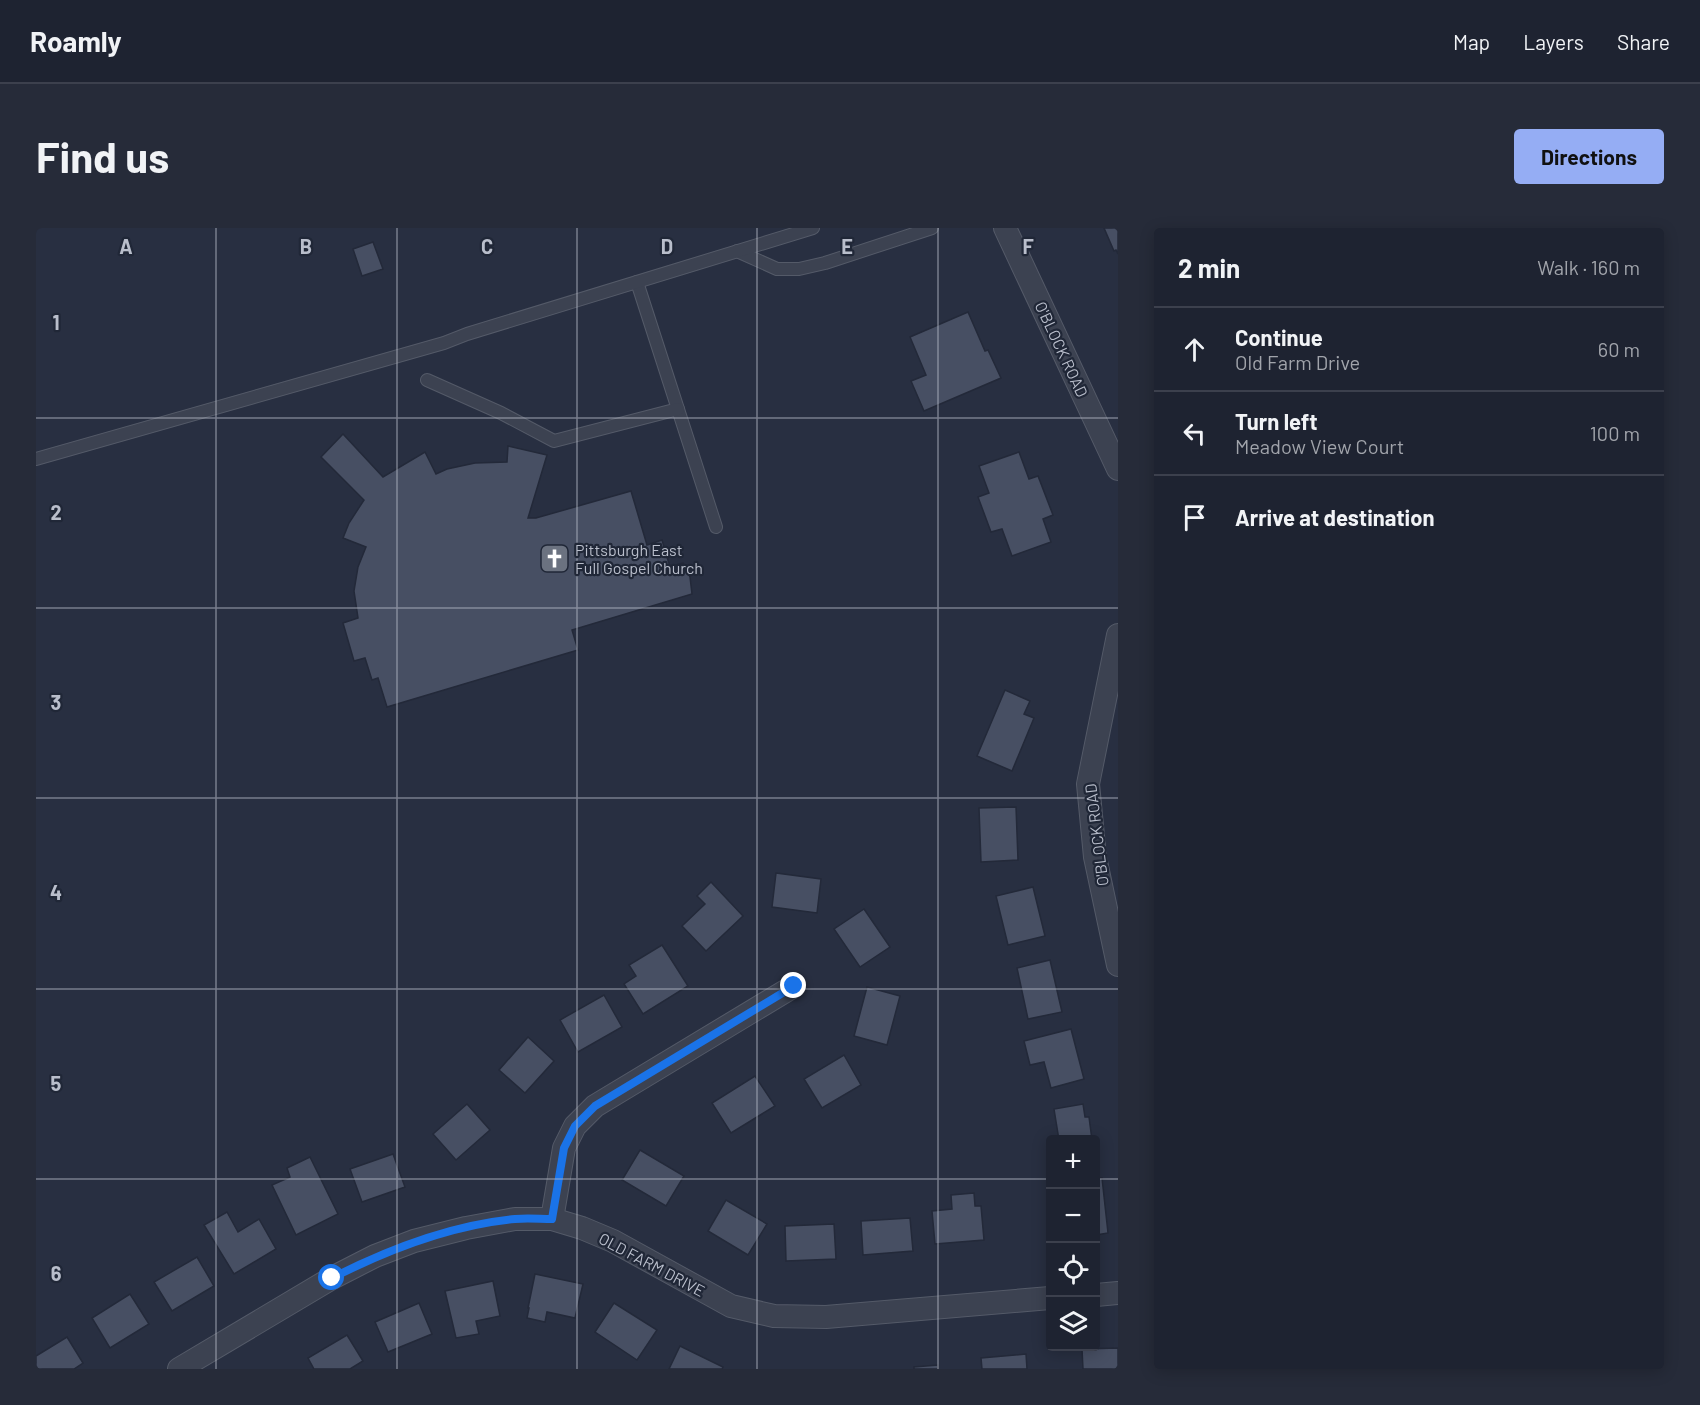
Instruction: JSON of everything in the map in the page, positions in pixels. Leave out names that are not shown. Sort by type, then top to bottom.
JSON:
[{"type":"street","name":"O'BLOCK ROAD","points":[[1005,228],[1118,469]]},
{"type":"street","name":"O'BLOCK ROAD","points":[[1117,647],[1088,783],[1095,857],[1118,965]]},
{"type":"street","points":[[552,1219],[564,1148],[575,1126],[595,1106],[794,986]]},
{"type":"street","name":"OLD FARM DRIVE","points":[[179,1369],[332,1278],[375,1256],[414,1241],[515,1219],[552,1219],[613,1241],[731,1306],[774,1316],[826,1317],[1046,1298]]},
{"type":"street","points":[[1100,1294],[1118,1293]]},
{"type":"lane","points":[[36,459],[444,343],[813,228]]},
{"type":"lane","points":[[737,251],[777,269],[799,269],[825,263],[932,228]]},
{"type":"lane","points":[[637,282],[716,527]]},
{"type":"lane","points":[[427,380],[501,413],[554,441],[678,409]]},
{"type":"building","points":[[1104,228],[1118,228],[1118,254],[1116,250],[1114,251]]},
{"type":"building","points":[[373,242],[383,269],[362,276],[353,249]]},
{"type":"building","points":[[968,312],[985,351],[988,350],[1001,378],[924,411],[911,381],[926,375],[910,337]]},
{"type":"building","points":[[343,434],[383,477],[425,452],[436,474],[447,469],[475,463],[507,462],[508,446],[547,455],[528,518],[536,518],[631,491],[647,545],[662,540],[670,567],[683,563],[690,577],[692,594],[572,630],[578,650],[387,707],[378,678],[372,680],[365,658],[354,661],[343,623],[358,618],[354,591],[358,567],[366,547],[343,538],[349,523],[364,500],[321,457]]},
{"type":"building","points":[[1019,452],[1029,479],[1038,476],[1053,515],[1043,519],[1051,542],[1012,556],[1002,529],[991,532],[978,497],[989,493],[979,466]]},
{"type":"building","points":[[1005,690],[1030,701],[1024,714],[1034,718],[1012,771],[977,756]]},
{"type":"building","points":[[1016,807],[1018,860],[981,862],[979,808]]},
{"type":"building","points":[[776,873],[821,879],[817,913],[772,907]]},
{"type":"building","points":[[711,882],[743,916],[706,951],[682,926],[705,904],[697,896]]},
{"type":"building","points":[[1033,887],[1045,936],[1008,945],[996,896]]},
{"type":"building","points":[[864,909],[890,947],[860,967],[834,929]]},
{"type":"building","points":[[662,945],[688,986],[643,1014],[624,984],[636,976],[629,965]]},
{"type":"building","points":[[1050,960],[1062,1012],[1028,1019],[1017,968]]},
{"type":"building","points":[[867,987],[900,996],[887,1045],[854,1036]]},
{"type":"building","points":[[604,995],[622,1027],[578,1052],[560,1020]]},
{"type":"building","points":[[1071,1029],[1084,1079],[1051,1088],[1044,1062],[1030,1065],[1024,1041]]},
{"type":"building","points":[[528,1037],[554,1061],[525,1093],[499,1070]]},
{"type":"building","points":[[844,1055],[861,1085],[822,1108],[804,1079]]},
{"type":"building","points":[[755,1076],[775,1106],[731,1133],[712,1103]]},
{"type":"building","points":[[467,1104],[490,1130],[456,1160],[433,1134]]},
{"type":"building","points":[[1083,1104],[1085,1117],[1089,1117],[1091,1135],[1058,1135],[1054,1109]]},
{"type":"building","points":[[640,1150],[684,1176],[666,1206],[622,1180]]},
{"type":"building","points":[[393,1154],[405,1187],[362,1202],[350,1169]]},
{"type":"building","points":[[310,1157],[338,1214],[296,1235],[272,1185],[290,1177],[287,1168]]},
{"type":"building","points":[[1100,1178],[1102,1178],[1108,1233],[1100,1234]]},
{"type":"building","points":[[974,1193],[975,1206],[981,1206],[984,1240],[935,1244],[932,1211],[952,1209],[951,1195]]},
{"type":"building","points":[[726,1200],[767,1224],[748,1255],[708,1231]]},
{"type":"building","points":[[227,1212],[238,1232],[259,1219],[276,1249],[234,1274],[204,1225]]},
{"type":"building","points":[[910,1218],[913,1251],[863,1255],[861,1221]]},
{"type":"building","points":[[834,1224],[836,1259],[786,1261],[785,1226]]},
{"type":"building","points":[[197,1257],[214,1286],[172,1311],[154,1282]]},
{"type":"building","points":[[535,1274],[583,1284],[575,1318],[547,1312],[545,1322],[527,1318]]},
{"type":"building","points":[[493,1281],[500,1316],[476,1321],[479,1334],[456,1338],[445,1291]]},
{"type":"building","points":[[130,1294],[149,1324],[110,1348],[92,1318]]},
{"type":"building","points":[[419,1303],[432,1334],[388,1352],[375,1322]]},
{"type":"building","points":[[614,1303],[657,1330],[637,1360],[595,1332]]},
{"type":"building","points":[[347,1335],[363,1361],[350,1369],[314,1369],[308,1358]]},
{"type":"building","points":[[67,1337],[83,1363],[74,1369],[36,1369],[36,1356]]},
{"type":"building","points":[[680,1346],[723,1367],[722,1369],[669,1369]]},
{"type":"building","points":[[1100,1348],[1118,1348],[1118,1369],[1083,1369],[1082,1351],[1100,1351]]},
{"type":"building","points":[[1026,1354],[1027,1369],[982,1369],[981,1358]]},
{"type":"building","points":[[938,1365],[938,1369],[914,1369],[914,1367]]},
{"type":"place","name":"Pittsburgh East Full Gospel Church","points":[[554,558]]},
{"type":"route","points":[[332,1278],[375,1256],[414,1241],[515,1219],[552,1219],[564,1148],[575,1126],[595,1106],[794,986]]}]
